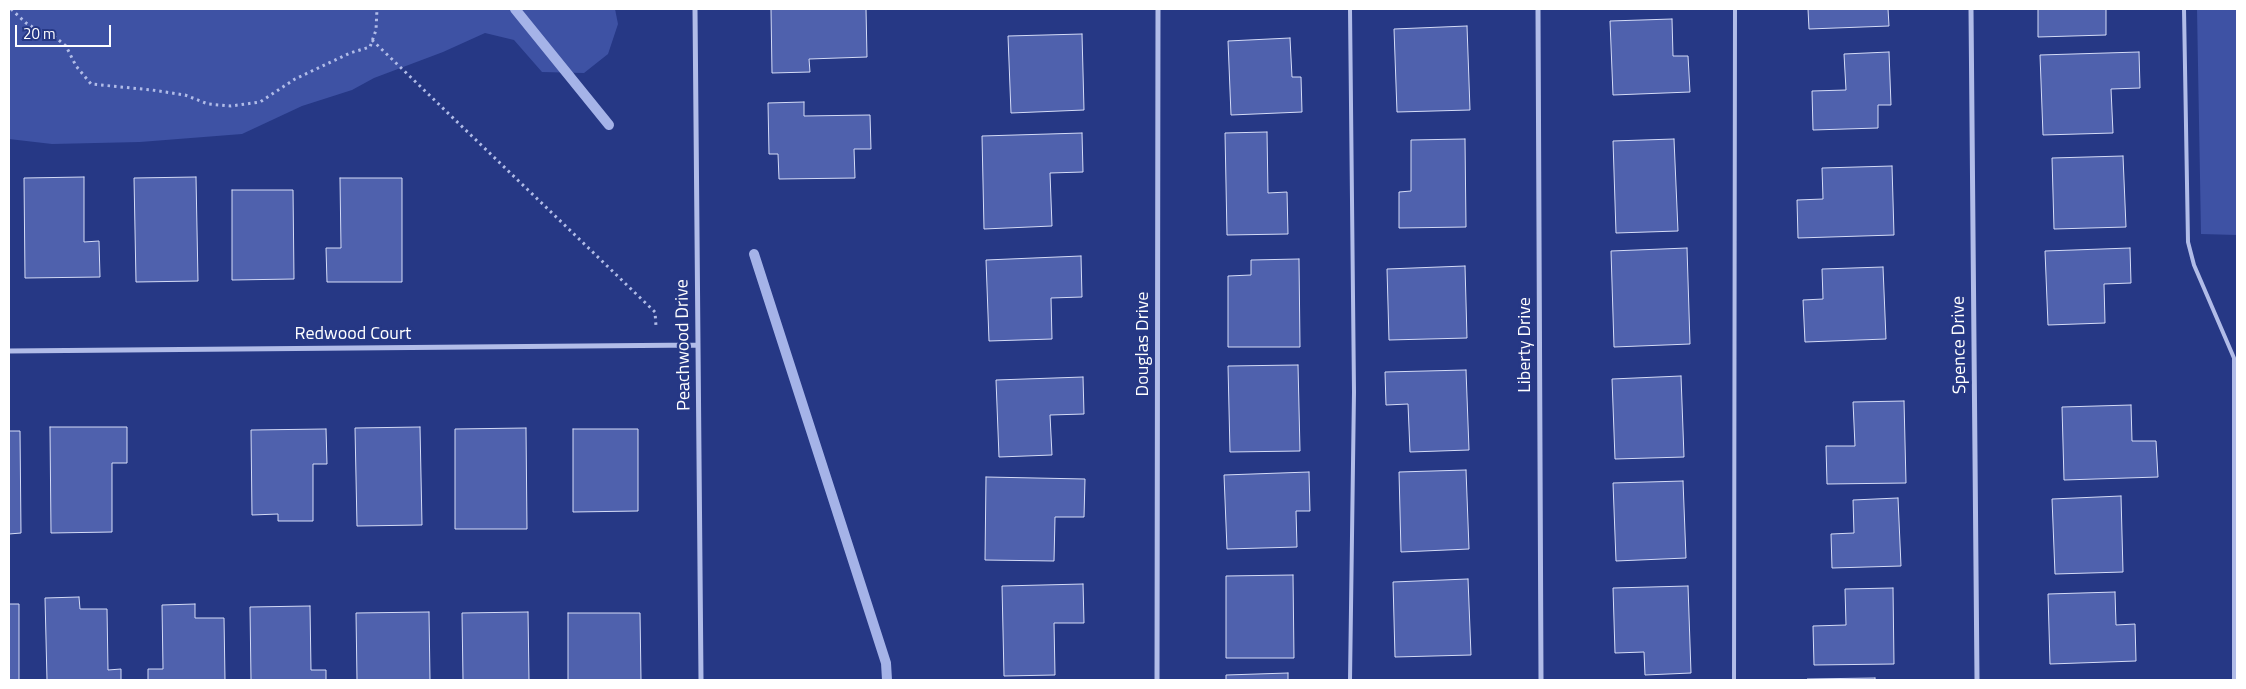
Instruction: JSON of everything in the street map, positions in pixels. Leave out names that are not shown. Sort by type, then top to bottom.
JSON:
[{"type":"street","name":"Peachwood Drive","points":[[695,9],[701,680]]},
{"type":"street","name":"Douglas Drive","points":[[1157,680],[1158,9]]},
{"type":"street","name":"Liberty Drive","points":[[1538,9],[1541,680]]},
{"type":"street","name":"Spence Drive","points":[[1971,9],[1977,680]]},
{"type":"street","name":"Redwood Court","points":[[9,351],[698,345]]},
{"type":"lane","points":[[1350,9],[1354,392],[1350,680]]},
{"type":"lane","points":[[1734,680],[1735,9]]},
{"type":"lane","points":[[2184,9],[2188,242],[2194,265],[2234,358],[2234,680]]},
{"type":"path","points":[[11,9],[39,32],[50,33],[66,46],[76,66],[90,84],[185,95],[208,104],[231,106],[260,102],[295,80],[350,53],[370,46],[376,30],[377,9]]},
{"type":"path","points":[[372,40],[655,312],[658,346]]},
{"type":"shaded area","points":[[9,9],[615,9],[618,24],[608,54],[584,73],[542,72],[514,40],[485,33],[443,52],[374,78],[352,90],[302,106],[242,134],[140,142],[52,144],[9,139]]},
{"type":"shaded area","points":[[2197,9],[2237,9],[2237,235],[2201,234]]},
{"type":"building","points":[[771,9],[866,9],[867,57],[809,59],[810,72],[772,73]]},
{"type":"building","points":[[1808,9],[1888,9],[1889,26],[1809,29]]},
{"type":"building","points":[[2038,9],[2106,9],[2106,35],[2038,37]]},
{"type":"building","points":[[1672,19],[1673,56],[1688,56],[1690,92],[1613,95],[1610,21]]},
{"type":"building","points":[[1467,26],[1470,110],[1397,112],[1394,29]]},
{"type":"building","points":[[1082,34],[1084,110],[1011,113],[1008,36]]},
{"type":"building","points":[[1290,38],[1292,77],[1301,77],[1302,112],[1231,115],[1228,41]]},
{"type":"building","points":[[1889,52],[1891,105],[1878,105],[1878,128],[1813,130],[1812,91],[1846,90],[1844,54]]},
{"type":"building","points":[[2139,52],[2140,88],[2111,89],[2113,133],[2043,135],[2040,55]]},
{"type":"building","points":[[804,102],[804,116],[870,115],[871,149],[854,149],[855,178],[779,179],[778,154],[769,154],[768,103]]},
{"type":"building","points":[[1267,132],[1268,193],[1287,192],[1288,234],[1227,235],[1225,133]]},
{"type":"building","points":[[1082,133],[1083,172],[1050,173],[1052,226],[984,229],[982,136]]},
{"type":"building","points":[[1465,139],[1466,227],[1399,228],[1399,192],[1411,191],[1411,140]]},
{"type":"building","points":[[1674,139],[1678,231],[1616,233],[1613,141]]},
{"type":"building","points":[[2123,156],[2126,227],[2054,229],[2052,158]]},
{"type":"building","points":[[1892,166],[1894,235],[1798,238],[1797,200],[1823,199],[1822,168]]},
{"type":"building","points":[[84,177],[84,242],[99,241],[100,277],[25,278],[24,178]]},
{"type":"building","points":[[196,177],[198,281],[136,282],[134,178]]},
{"type":"building","points":[[340,178],[402,178],[402,282],[327,282],[326,248],[341,248]]},
{"type":"building","points":[[232,190],[293,190],[294,279],[232,280]]},
{"type":"building","points":[[1687,248],[1690,344],[1614,347],[1611,251]]},
{"type":"building","points":[[2130,248],[2131,283],[2104,284],[2105,323],[2048,325],[2045,251]]},
{"type":"building","points":[[1081,256],[1082,297],[1051,298],[1052,339],[989,341],[986,260]]},
{"type":"building","points":[[1299,259],[1300,347],[1228,347],[1228,276],[1251,275],[1251,260]]},
{"type":"building","points":[[1465,266],[1467,338],[1389,340],[1387,269]]},
{"type":"building","points":[[1883,267],[1886,339],[1805,342],[1803,300],[1823,299],[1822,269]]},
{"type":"building","points":[[1298,365],[1300,451],[1230,452],[1228,366]]},
{"type":"building","points":[[1466,370],[1469,450],[1410,452],[1408,404],[1386,405],[1385,372]]},
{"type":"building","points":[[1681,376],[1684,457],[1615,459],[1612,379]]},
{"type":"building","points":[[1083,377],[1084,414],[1050,415],[1052,455],[999,457],[996,380]]},
{"type":"building","points":[[1904,401],[1906,483],[1827,484],[1826,446],[1855,446],[1853,402]]},
{"type":"building","points":[[2131,405],[2132,441],[2156,441],[2158,477],[2064,480],[2062,407]]},
{"type":"building","points":[[50,427],[127,427],[127,463],[112,463],[112,532],[51,533]]},
{"type":"building","points":[[420,427],[422,525],[357,526],[355,428]]},
{"type":"building","points":[[526,428],[527,529],[455,529],[455,429]]},
{"type":"building","points":[[326,429],[327,464],[313,464],[313,521],[278,521],[278,514],[252,515],[251,430]]},
{"type":"building","points":[[573,429],[638,429],[638,511],[573,512]]},
{"type":"building","points":[[9,431],[20,431],[21,533],[9,534]]},
{"type":"building","points":[[1466,470],[1469,549],[1401,552],[1399,472]]},
{"type":"building","points":[[1309,472],[1310,511],[1296,511],[1297,547],[1227,549],[1224,475]]},
{"type":"building","points":[[986,477],[1085,479],[1084,517],[1055,517],[1054,561],[985,560]]},
{"type":"building","points":[[1683,481],[1686,558],[1616,561],[1613,483]]},
{"type":"building","points":[[2121,496],[2123,572],[2055,574],[2052,499]]},
{"type":"building","points":[[1898,498],[1901,566],[1832,568],[1831,534],[1854,533],[1853,500]]},
{"type":"building","points":[[1293,575],[1294,658],[1226,658],[1226,576]]},
{"type":"building","points":[[1468,579],[1471,655],[1395,657],[1393,582]]},
{"type":"building","points":[[1083,584],[1084,623],[1054,623],[1055,675],[1004,676],[1002,586]]},
{"type":"building","points":[[1688,586],[1691,673],[1645,675],[1644,652],[1615,653],[1613,588]]},
{"type":"building","points":[[1893,588],[1894,664],[1814,665],[1813,626],[1846,625],[1845,589]]},
{"type":"building","points":[[2115,592],[2116,625],[2135,624],[2136,661],[2050,664],[2048,594]]},
{"type":"building","points":[[79,597],[80,609],[107,609],[108,670],[121,669],[121,680],[47,680],[45,598]]},
{"type":"building","points":[[9,604],[19,604],[19,680],[9,680]]},
{"type":"building","points":[[195,604],[195,618],[224,618],[225,680],[148,680],[148,669],[163,669],[162,605]]},
{"type":"building","points":[[310,606],[311,670],[326,670],[326,680],[251,680],[250,607]]},
{"type":"building","points":[[429,612],[430,680],[357,680],[356,613]]},
{"type":"building","points":[[528,612],[529,680],[463,680],[462,613]]},
{"type":"building","points":[[568,613],[640,613],[641,680],[568,680]]},
{"type":"building","points":[[1288,673],[1288,680],[1226,680],[1226,675]]},
{"type":"building","points":[[1875,678],[1875,680],[1807,680],[1807,679]]},
{"type":"waterway","points":[[515,9],[609,125]]},
{"type":"waterway","points":[[754,254],[886,663],[887,680]]}]
